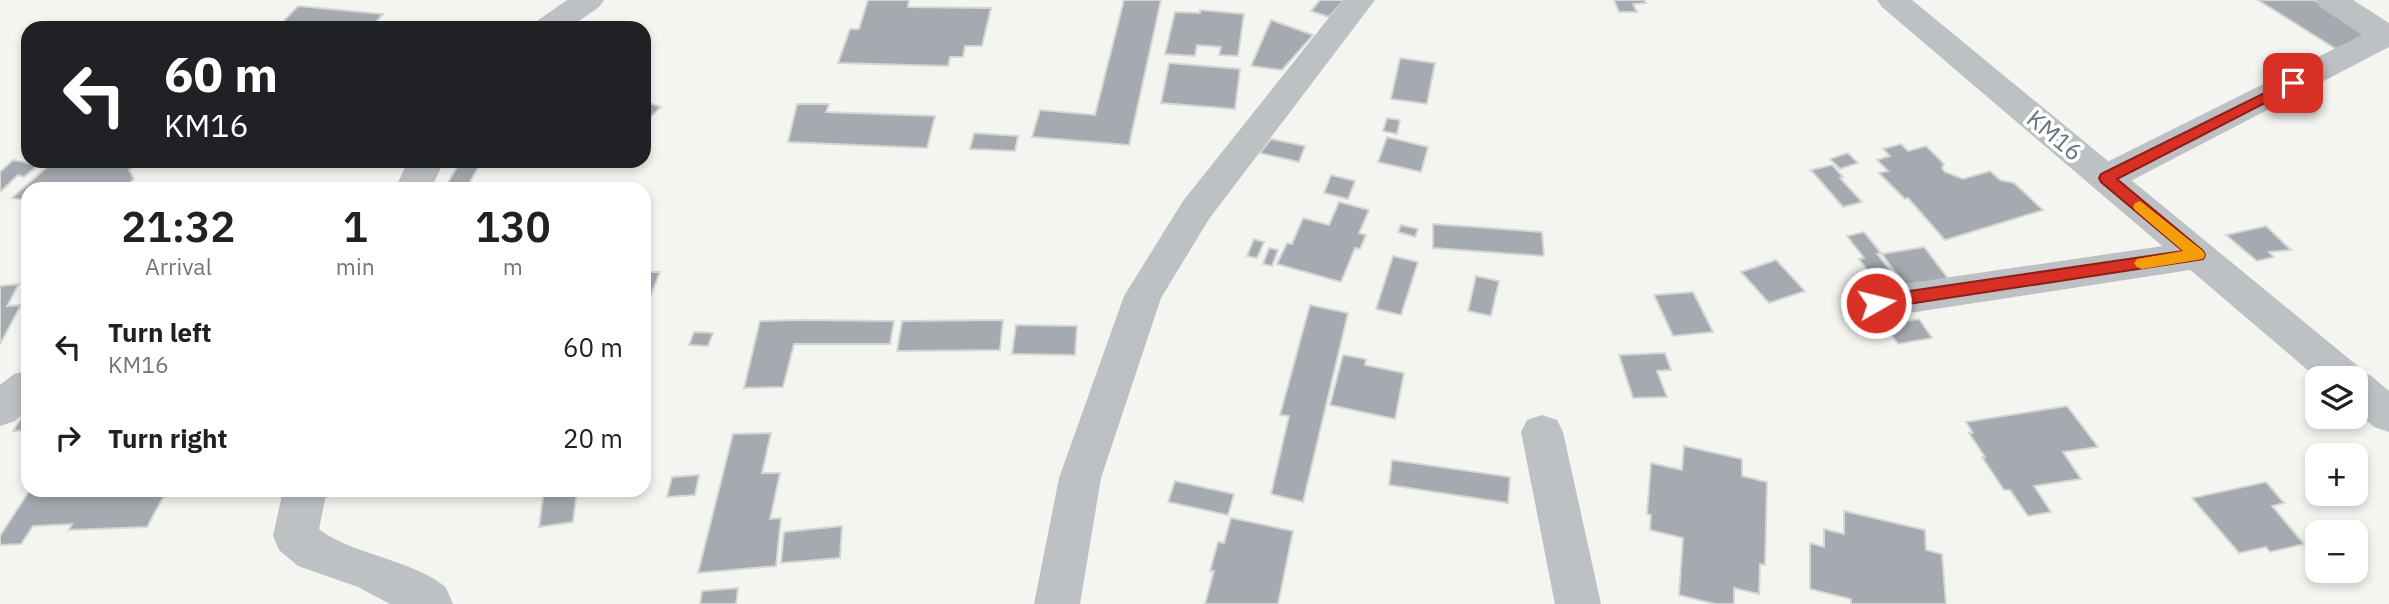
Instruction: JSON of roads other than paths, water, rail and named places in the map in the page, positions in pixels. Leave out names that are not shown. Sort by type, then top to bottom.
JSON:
[{"type":"street","points":[[558,21],[588,0]]},
{"type":"street","points":[[1057,604],[1080,478],[1143,296],[1196,210],[1359,0]]},
{"type":"street","name":"KM16","points":[[1893,0],[2331,366]]},
{"type":"street","points":[[2106,178],[2386,36],[2331,0]]},
{"type":"street","points":[[1876,303],[2197,255]]},
{"type":"street","points":[[0,409],[21,392]]},
{"type":"street","points":[[2368,397],[2389,415]]},
{"type":"street","points":[[1542,432],[1578,604]]},
{"type":"street","points":[[303,497],[295,536],[314,551],[372,572],[430,604]]}]
